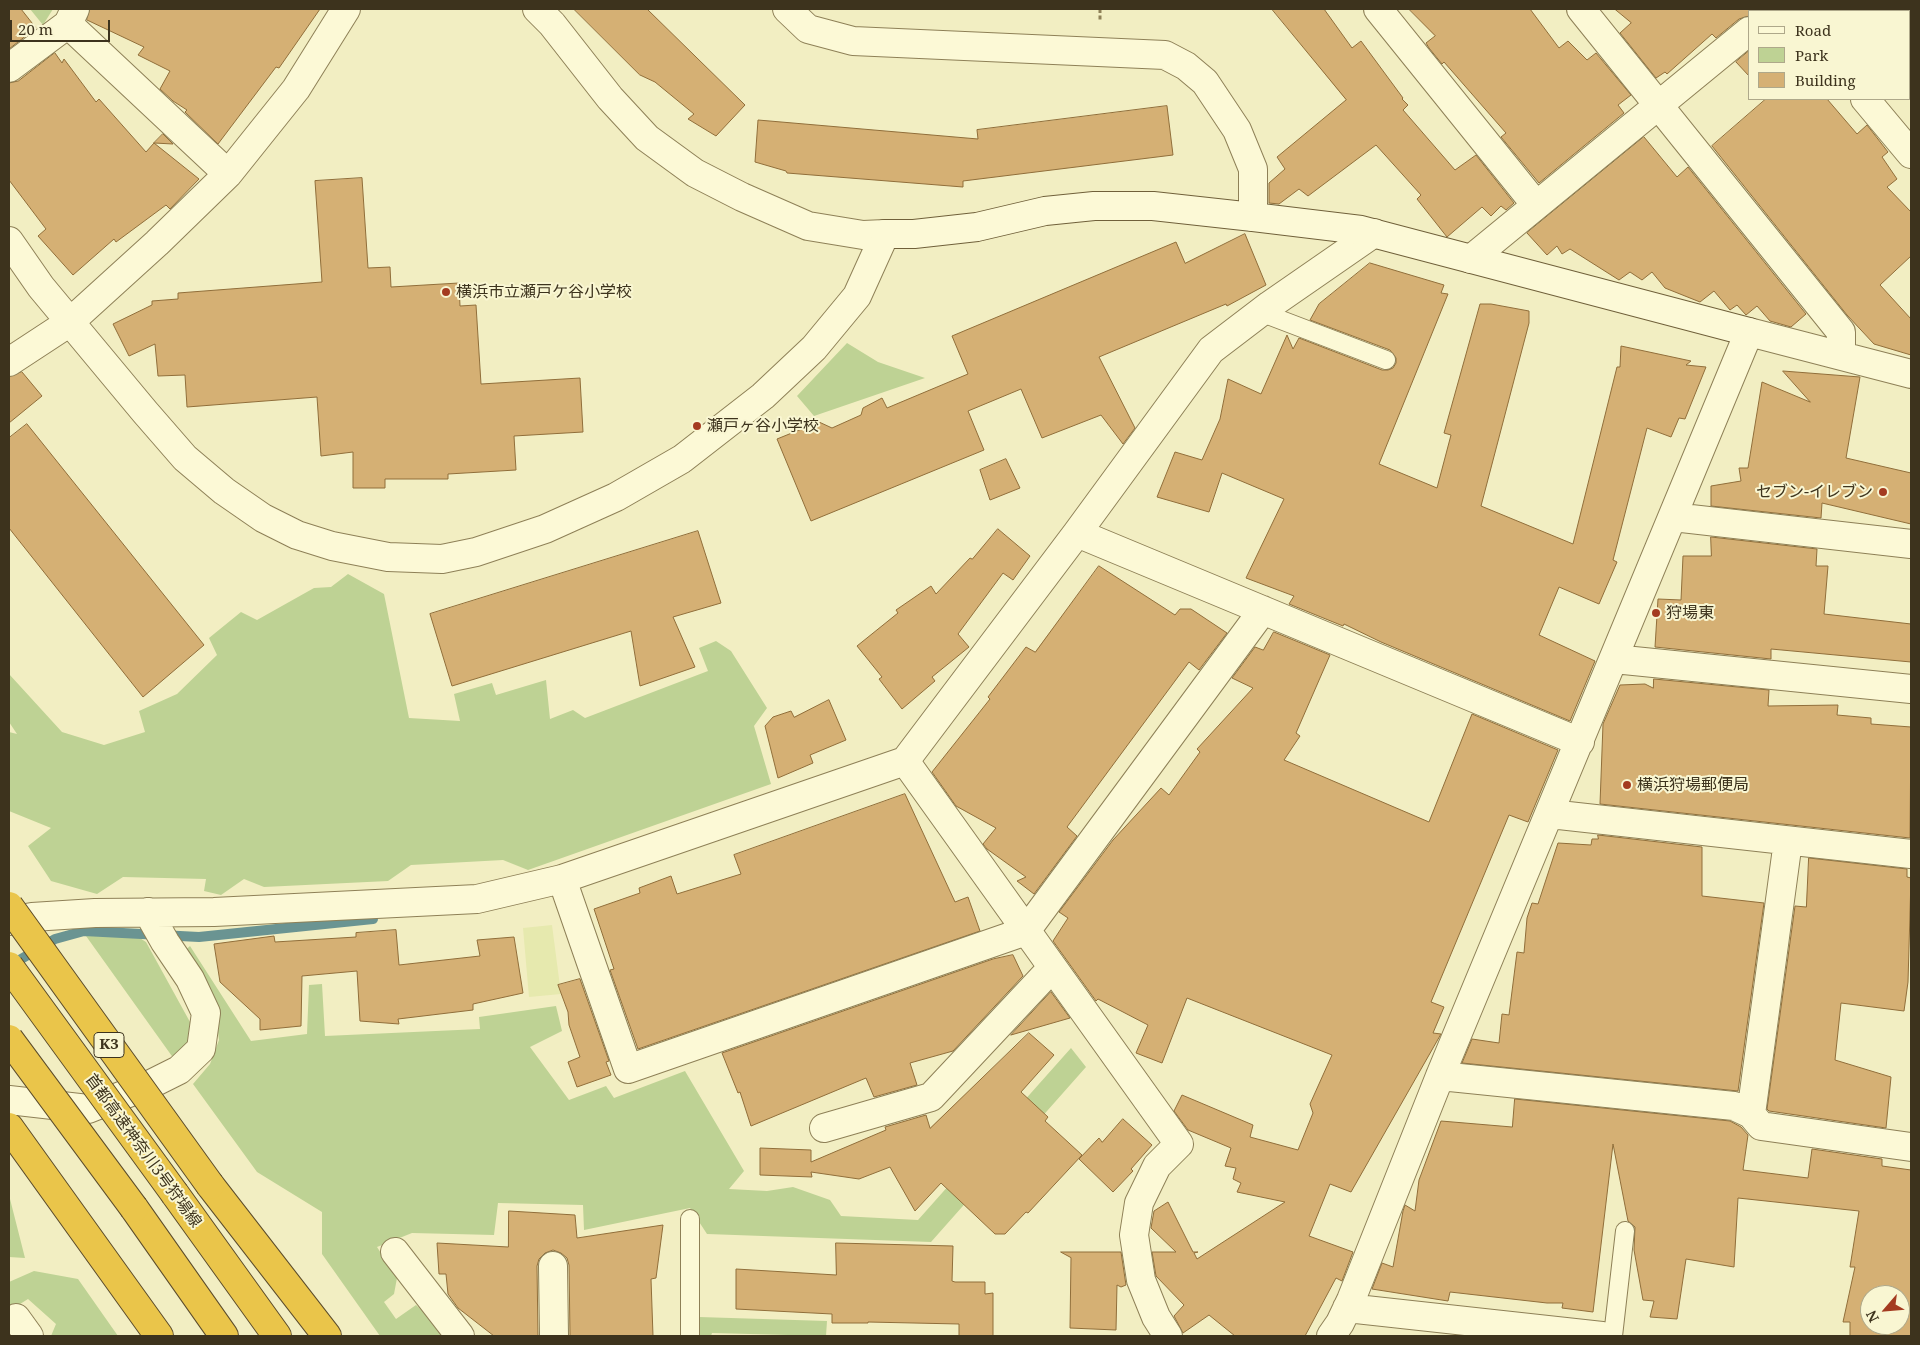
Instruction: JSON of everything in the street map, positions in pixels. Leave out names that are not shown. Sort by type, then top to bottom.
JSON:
[{"type":"highway","name":"K3","points":[[9,906],[210,1185],[327,1336]]},
{"type":"highway","name":"首都高速神奈川3号狩場線","points":[[9,966],[277,1336]]},
{"type":"highway","points":[[9,1039],[134,1208],[224,1336]]},
{"type":"highway","points":[[9,1127],[159,1336]]},
{"type":"street","points":[[9,362],[70,322],[157,243],[228,174],[296,89],[346,9]]},
{"type":"street","points":[[537,9],[552,24],[610,98],[647,138],[695,173],[742,197],[808,226],[863,235],[914,234],[977,227],[1045,211],[1094,206],[1153,206],[1361,230],[1911,374]]},
{"type":"street","points":[[787,9],[808,29],[853,41],[1165,55],[1186,66],[1205,82],[1237,130],[1253,169],[1253,217]]},
{"type":"street","points":[[1378,9],[1536,206]]},
{"type":"street","points":[[1581,9],[1841,332],[1841,355]]},
{"type":"street","points":[[9,68],[72,16],[228,174]]},
{"type":"street","points":[[1471,259],[1748,32]]},
{"type":"street","points":[[1866,100],[1911,154]]},
{"type":"street","points":[[9,920],[32,917],[148,912],[224,912],[477,899],[562,879],[905,761],[1077,533],[1211,350],[1260,312],[1374,233]]},
{"type":"street","points":[[9,241],[41,286],[70,322],[185,458],[224,491],[263,518],[297,535],[332,546],[388,558],[442,559],[499,546],[545,529],[616,498],[682,459],[763,396],[814,348],[858,296],[885,234]]},
{"type":"street","points":[[1331,1336],[1347,1308],[1440,1076],[1750,332]]},
{"type":"street","points":[[1672,517],[1911,544]]},
{"type":"street","points":[[1077,533],[1580,742]]},
{"type":"street","points":[[562,879],[628,1069],[1026,931],[1263,610]]},
{"type":"street","points":[[1614,659],[1911,689]]},
{"type":"street","points":[[905,761],[1179,1144],[1157,1166],[1139,1203],[1134,1235],[1141,1280],[1156,1317],[1168,1336]]},
{"type":"street","points":[[1550,814],[1911,854]]},
{"type":"street","points":[[1751,1114],[1788,841]]},
{"type":"street","points":[[9,1100],[88,1109],[179,1070],[201,1049],[206,1013],[190,979],[165,942],[148,912]]},
{"type":"street","points":[[824,1128],[931,1097],[1052,968]]},
{"type":"street","points":[[1440,1076],[1734,1106],[1751,1114],[1761,1126],[1911,1147]]},
{"type":"street","points":[[395,1252],[460,1336]]},
{"type":"street","points":[[554,1266],[554,1336]]},
{"type":"street","points":[[1347,1308],[1456,1328],[1602,1336]]},
{"type":"lane","points":[[1260,312],[1386,360]]},
{"type":"lane","points":[[690,1220],[690,1336]]},
{"type":"lane","points":[[1613,1336],[1625,1231]]},
{"type":"green space","points":[[30,9],[53,9],[43,25]]},
{"type":"green space","points":[[847,343],[878,362],[925,378],[814,416],[797,396]]},
{"type":"green space","points":[[348,574],[384,594],[409,718],[460,721],[454,694],[492,683],[496,695],[546,680],[550,719],[573,710],[585,718],[708,671],[699,648],[716,641],[731,651],[767,708],[754,726],[771,784],[528,870],[503,860],[411,865],[388,881],[264,887],[244,879],[221,895],[204,891],[206,879],[123,877],[97,894],[51,881],[28,846],[51,828],[9,811],[9,732],[17,734],[9,722],[9,674],[62,732],[104,745],[145,732],[139,711],[177,694],[217,655],[209,638],[241,612],[257,620],[314,588],[331,587]]},
{"type":"green space","points":[[552,925],[561,994],[529,997],[523,928]]},
{"type":"green space","points":[[124,928],[146,942],[190,1022],[187,1045],[174,1059],[81,929]]},
{"type":"green space","points":[[190,946],[251,1041],[307,1034],[309,985],[322,984],[325,1036],[480,1029],[479,1017],[556,1006],[562,1031],[530,1047],[569,1100],[606,1086],[614,1098],[685,1071],[744,1171],[729,1189],[767,1191],[793,1187],[830,1200],[841,1216],[918,1220],[1071,1048],[1086,1067],[931,1242],[707,1234],[690,1208],[584,1230],[583,1205],[498,1203],[494,1235],[412,1233],[377,1247],[397,1278],[394,1294],[384,1302],[396,1319],[416,1305],[425,1313],[442,1336],[380,1336],[322,1254],[322,1212],[257,1172],[193,1084],[210,1064],[219,1040],[215,1011],[181,954]]},
{"type":"green space","points":[[10,1199],[25,1258],[9,1257]]},
{"type":"green space","points":[[34,1271],[78,1279],[118,1336],[51,1336],[56,1324],[28,1299],[9,1311],[9,1282]]},
{"type":"green space","points":[[699,1317],[827,1321],[826,1336],[712,1333],[711,1336],[699,1336]]},
{"type":"building","points":[[9,9],[21,9],[36,28],[9,49]]},
{"type":"building","points":[[90,9],[320,9],[279,68],[276,67],[218,144],[185,112],[187,110],[160,89],[170,71],[138,55],[144,47],[87,20]]},
{"type":"building","points":[[574,9],[647,9],[745,105],[716,136],[688,119],[694,114],[655,82],[640,75]]},
{"type":"building","points":[[1272,9],[1324,9],[1352,48],[1361,41],[1408,105],[1403,110],[1455,170],[1476,155],[1514,203],[1506,210],[1501,206],[1491,216],[1482,207],[1447,237],[1417,199],[1421,195],[1376,145],[1308,196],[1299,189],[1279,204],[1269,203],[1269,183],[1285,169],[1277,157],[1346,100]]},
{"type":"building","points":[[1409,9],[1530,9],[1559,48],[1568,41],[1587,60],[1596,53],[1631,95],[1618,105],[1624,113],[1539,183],[1501,137],[1506,133],[1444,62],[1442,64],[1429,48],[1426,43],[1435,36]]},
{"type":"building","points":[[1615,9],[1749,9],[1748,16],[1739,19],[1716,38],[1712,34],[1667,74],[1665,72],[1656,78],[1620,33],[1631,23]]},
{"type":"building","points":[[1748,52],[1748,75],[1736,62]]},
{"type":"building","points":[[55,53],[62,63],[64,59],[96,102],[99,99],[146,152],[154,143],[199,179],[170,209],[166,205],[116,242],[114,239],[73,275],[38,236],[46,229],[9,180],[9,83],[18,81]]},
{"type":"building","points":[[1765,100],[1828,100],[1857,134],[1867,125],[1888,152],[1882,157],[1897,179],[1887,187],[1911,212],[1911,256],[1880,285],[1911,319],[1911,355],[1874,344],[1847,315],[1712,146]]},
{"type":"building","points":[[1167,106],[1173,155],[963,181],[963,187],[787,173],[786,171],[755,162],[758,120],[978,139],[977,130]]},
{"type":"building","points":[[163,134],[173,144],[154,143]]},
{"type":"building","points":[[1644,137],[1677,177],[1688,167],[1806,314],[1791,327],[1770,321],[1757,306],[1746,315],[1737,305],[1730,310],[1714,291],[1700,302],[1665,288],[1652,272],[1642,280],[1630,272],[1619,280],[1570,249],[1562,254],[1557,246],[1547,255],[1527,233]]},
{"type":"building","points":[[362,178],[368,268],[390,267],[391,287],[459,283],[460,306],[476,305],[481,384],[580,378],[583,432],[514,436],[516,470],[448,474],[448,479],[385,479],[385,488],[353,488],[353,452],[321,456],[317,397],[187,407],[185,375],[158,376],[155,344],[129,356],[113,324],[152,305],[152,301],[178,299],[178,293],[322,282],[315,181]]},
{"type":"building","points":[[1245,234],[1266,285],[1227,306],[1226,304],[1099,357],[1135,428],[1123,444],[1101,415],[1042,438],[1021,389],[968,411],[984,450],[811,521],[777,439],[819,422],[832,428],[861,415],[863,408],[882,398],[887,408],[968,374],[952,336],[1176,242],[1185,263]]},
{"type":"building","points":[[1370,263],[1444,285],[1441,293],[1448,294],[1379,464],[1437,488],[1451,435],[1444,433],[1480,304],[1491,304],[1529,311],[1529,323],[1481,506],[1573,544],[1617,367],[1620,367],[1621,346],[1691,361],[1686,365],[1706,367],[1685,419],[1679,418],[1671,437],[1647,428],[1613,560],[1617,562],[1599,604],[1559,587],[1539,635],[1595,661],[1570,721],[1381,642],[1344,624],[1343,626],[1289,604],[1294,596],[1246,578],[1284,499],[1222,473],[1209,512],[1157,497],[1175,452],[1202,460],[1220,419],[1228,379],[1261,394],[1287,335],[1293,349],[1299,338],[1382,370],[1393,368],[1396,358],[1390,350],[1310,320],[1319,304]]},
{"type":"building","points":[[1783,371],[1860,377],[1846,458],[1911,473],[1911,524],[1822,503],[1821,518],[1711,506],[1711,486],[1741,481],[1739,468],[1748,468],[1762,382],[1810,402]]},
{"type":"building","points":[[22,372],[42,396],[9,423],[9,377]]},
{"type":"building","points":[[27,424],[204,645],[143,697],[9,528],[9,438]]},
{"type":"building","points":[[1006,459],[1020,488],[990,500],[980,470]]},
{"type":"building","points":[[998,529],[1030,556],[1013,580],[1003,573],[958,634],[969,647],[932,677],[935,681],[902,709],[879,679],[882,677],[857,646],[898,613],[896,610],[931,586],[936,594],[970,558],[972,559]]},
{"type":"building","points":[[698,531],[721,603],[673,617],[695,667],[640,686],[631,631],[452,686],[430,614]]},
{"type":"building","points":[[1711,537],[1817,549],[1816,566],[1828,566],[1824,614],[1911,624],[1911,662],[1771,649],[1771,659],[1655,647],[1658,599],[1681,600],[1683,556],[1711,556]]},
{"type":"building","points":[[1099,566],[1175,615],[1180,609],[1191,609],[1227,633],[1199,670],[1189,662],[1067,827],[1077,836],[1034,894],[1017,881],[1026,877],[987,849],[983,844],[996,828],[956,806],[932,772],[990,699],[988,697],[1026,647],[1035,652]]},
{"type":"building","points":[[1274,632],[1330,655],[1296,733],[1300,736],[1284,760],[1429,822],[1472,714],[1558,750],[1528,822],[1509,815],[1431,1002],[1444,1007],[1433,1033],[1441,1034],[1351,1192],[1330,1184],[1309,1236],[1353,1252],[1342,1281],[1336,1278],[1305,1336],[1235,1336],[1209,1315],[1183,1333],[1174,1316],[1184,1305],[1156,1276],[1152,1252],[1176,1252],[1151,1228],[1154,1211],[1168,1202],[1193,1252],[1198,1252],[1194,1253],[1197,1259],[1285,1202],[1237,1192],[1241,1183],[1233,1179],[1236,1168],[1225,1166],[1231,1148],[1188,1130],[1174,1111],[1182,1095],[1253,1125],[1250,1137],[1298,1150],[1313,1113],[1310,1104],[1332,1055],[1187,998],[1162,1063],[1136,1053],[1148,1025],[1098,999],[1096,1001],[1053,941],[1068,918],[1059,912],[1113,840],[1161,788],[1169,795],[1200,752],[1197,749],[1253,688],[1232,678],[1255,647],[1263,650]]},
{"type":"building","points":[[1654,679],[1769,690],[1768,706],[1838,705],[1837,715],[1871,718],[1871,724],[1911,727],[1910,838],[1600,804],[1603,724],[1620,685],[1645,684],[1653,688]]},
{"type":"building","points":[[829,700],[846,740],[810,755],[813,763],[778,778],[765,726],[773,717],[791,711],[794,717]]},
{"type":"building","points":[[905,794],[955,902],[968,897],[980,931],[638,1049],[610,970],[614,969],[594,909],[640,893],[639,888],[671,876],[677,894],[741,874],[734,855]]},
{"type":"building","points":[[1598,835],[1702,847],[1702,896],[1764,903],[1738,1091],[1462,1063],[1472,1039],[1499,1043],[1502,1014],[1509,1015],[1517,952],[1524,953],[1527,918],[1532,903],[1538,904],[1558,843],[1591,845],[1592,839],[1598,839]]},
{"type":"building","points":[[1809,858],[1907,869],[1907,877],[1911,878],[1908,982],[1904,1011],[1841,1003],[1835,1060],[1891,1077],[1886,1128],[1769,1111],[1767,1109],[1795,906],[1806,907]]},
{"type":"building","points":[[396,930],[399,965],[480,956],[477,940],[514,937],[523,993],[473,1004],[473,1010],[398,1019],[399,1024],[360,1021],[357,971],[302,976],[301,1026],[260,1030],[260,1019],[220,982],[214,944],[274,936],[275,942],[356,937],[356,933]]},
{"type":"building","points":[[1013,955],[1023,976],[953,1051],[910,1063],[917,1085],[874,1097],[866,1078],[751,1126],[740,1092],[738,1093],[722,1053],[993,959]]},
{"type":"building","points":[[580,979],[609,1061],[606,1062],[611,1075],[577,1087],[568,1062],[580,1057],[569,1025],[568,1012],[558,985]]},
{"type":"building","points":[[1051,992],[1070,1018],[1011,1035]]},
{"type":"building","points":[[1029,1033],[1054,1055],[1021,1092],[1048,1117],[1045,1121],[1082,1155],[1028,1213],[1026,1212],[1005,1234],[995,1234],[941,1183],[915,1211],[890,1167],[859,1179],[811,1172],[812,1177],[760,1175],[760,1148],[811,1150],[811,1162],[886,1130],[885,1127],[926,1115],[930,1128]]},
{"type":"building","points":[[1515,1099],[1730,1121],[1741,1127],[1748,1135],[1743,1170],[1808,1178],[1812,1149],[1882,1159],[1882,1166],[1911,1170],[1911,1336],[1850,1336],[1850,1322],[1843,1322],[1855,1267],[1850,1267],[1859,1211],[1738,1198],[1734,1267],[1686,1259],[1677,1319],[1650,1317],[1654,1301],[1643,1300],[1634,1250],[1635,1227],[1628,1221],[1613,1144],[1593,1312],[1562,1308],[1563,1303],[1547,1303],[1450,1292],[1448,1301],[1372,1289],[1382,1263],[1393,1267],[1403,1211],[1405,1205],[1415,1211],[1419,1180],[1441,1121],[1512,1127]]},
{"type":"building","points":[[1123,1119],[1152,1145],[1131,1169],[1133,1171],[1113,1192],[1079,1159],[1099,1138],[1102,1142]]},
{"type":"building","points":[[509,1211],[575,1215],[577,1238],[663,1225],[656,1278],[651,1279],[653,1336],[570,1336],[569,1265],[567,1258],[553,1250],[545,1253],[539,1259],[537,1266],[538,1336],[494,1336],[458,1308],[448,1294],[446,1274],[439,1274],[437,1243],[508,1247]]},
{"type":"building","points":[[836,1243],[953,1246],[952,1281],[985,1282],[985,1294],[993,1293],[993,1336],[959,1336],[959,1324],[832,1323],[832,1314],[736,1309],[736,1269],[836,1275]]},
{"type":"building","points":[[1061,1252],[1121,1252],[1126,1285],[1121,1287],[1117,1285],[1116,1330],[1070,1328],[1071,1258]]},
{"type":"waterway","points":[[11,965],[55,939],[84,931],[199,937],[373,919]]},
{"type":"place","name":"横浜市立瀬戸ケ谷小学校","points":[[446,292]]},
{"type":"place","name":"瀬戸ヶ谷小学校","points":[[697,426]]},
{"type":"place","name":"セブン-イレブン","points":[[1883,492]]},
{"type":"place","name":"狩場東","points":[[1656,613]]},
{"type":"place","name":"横浜狩場郵便局","points":[[1627,785]]}]
